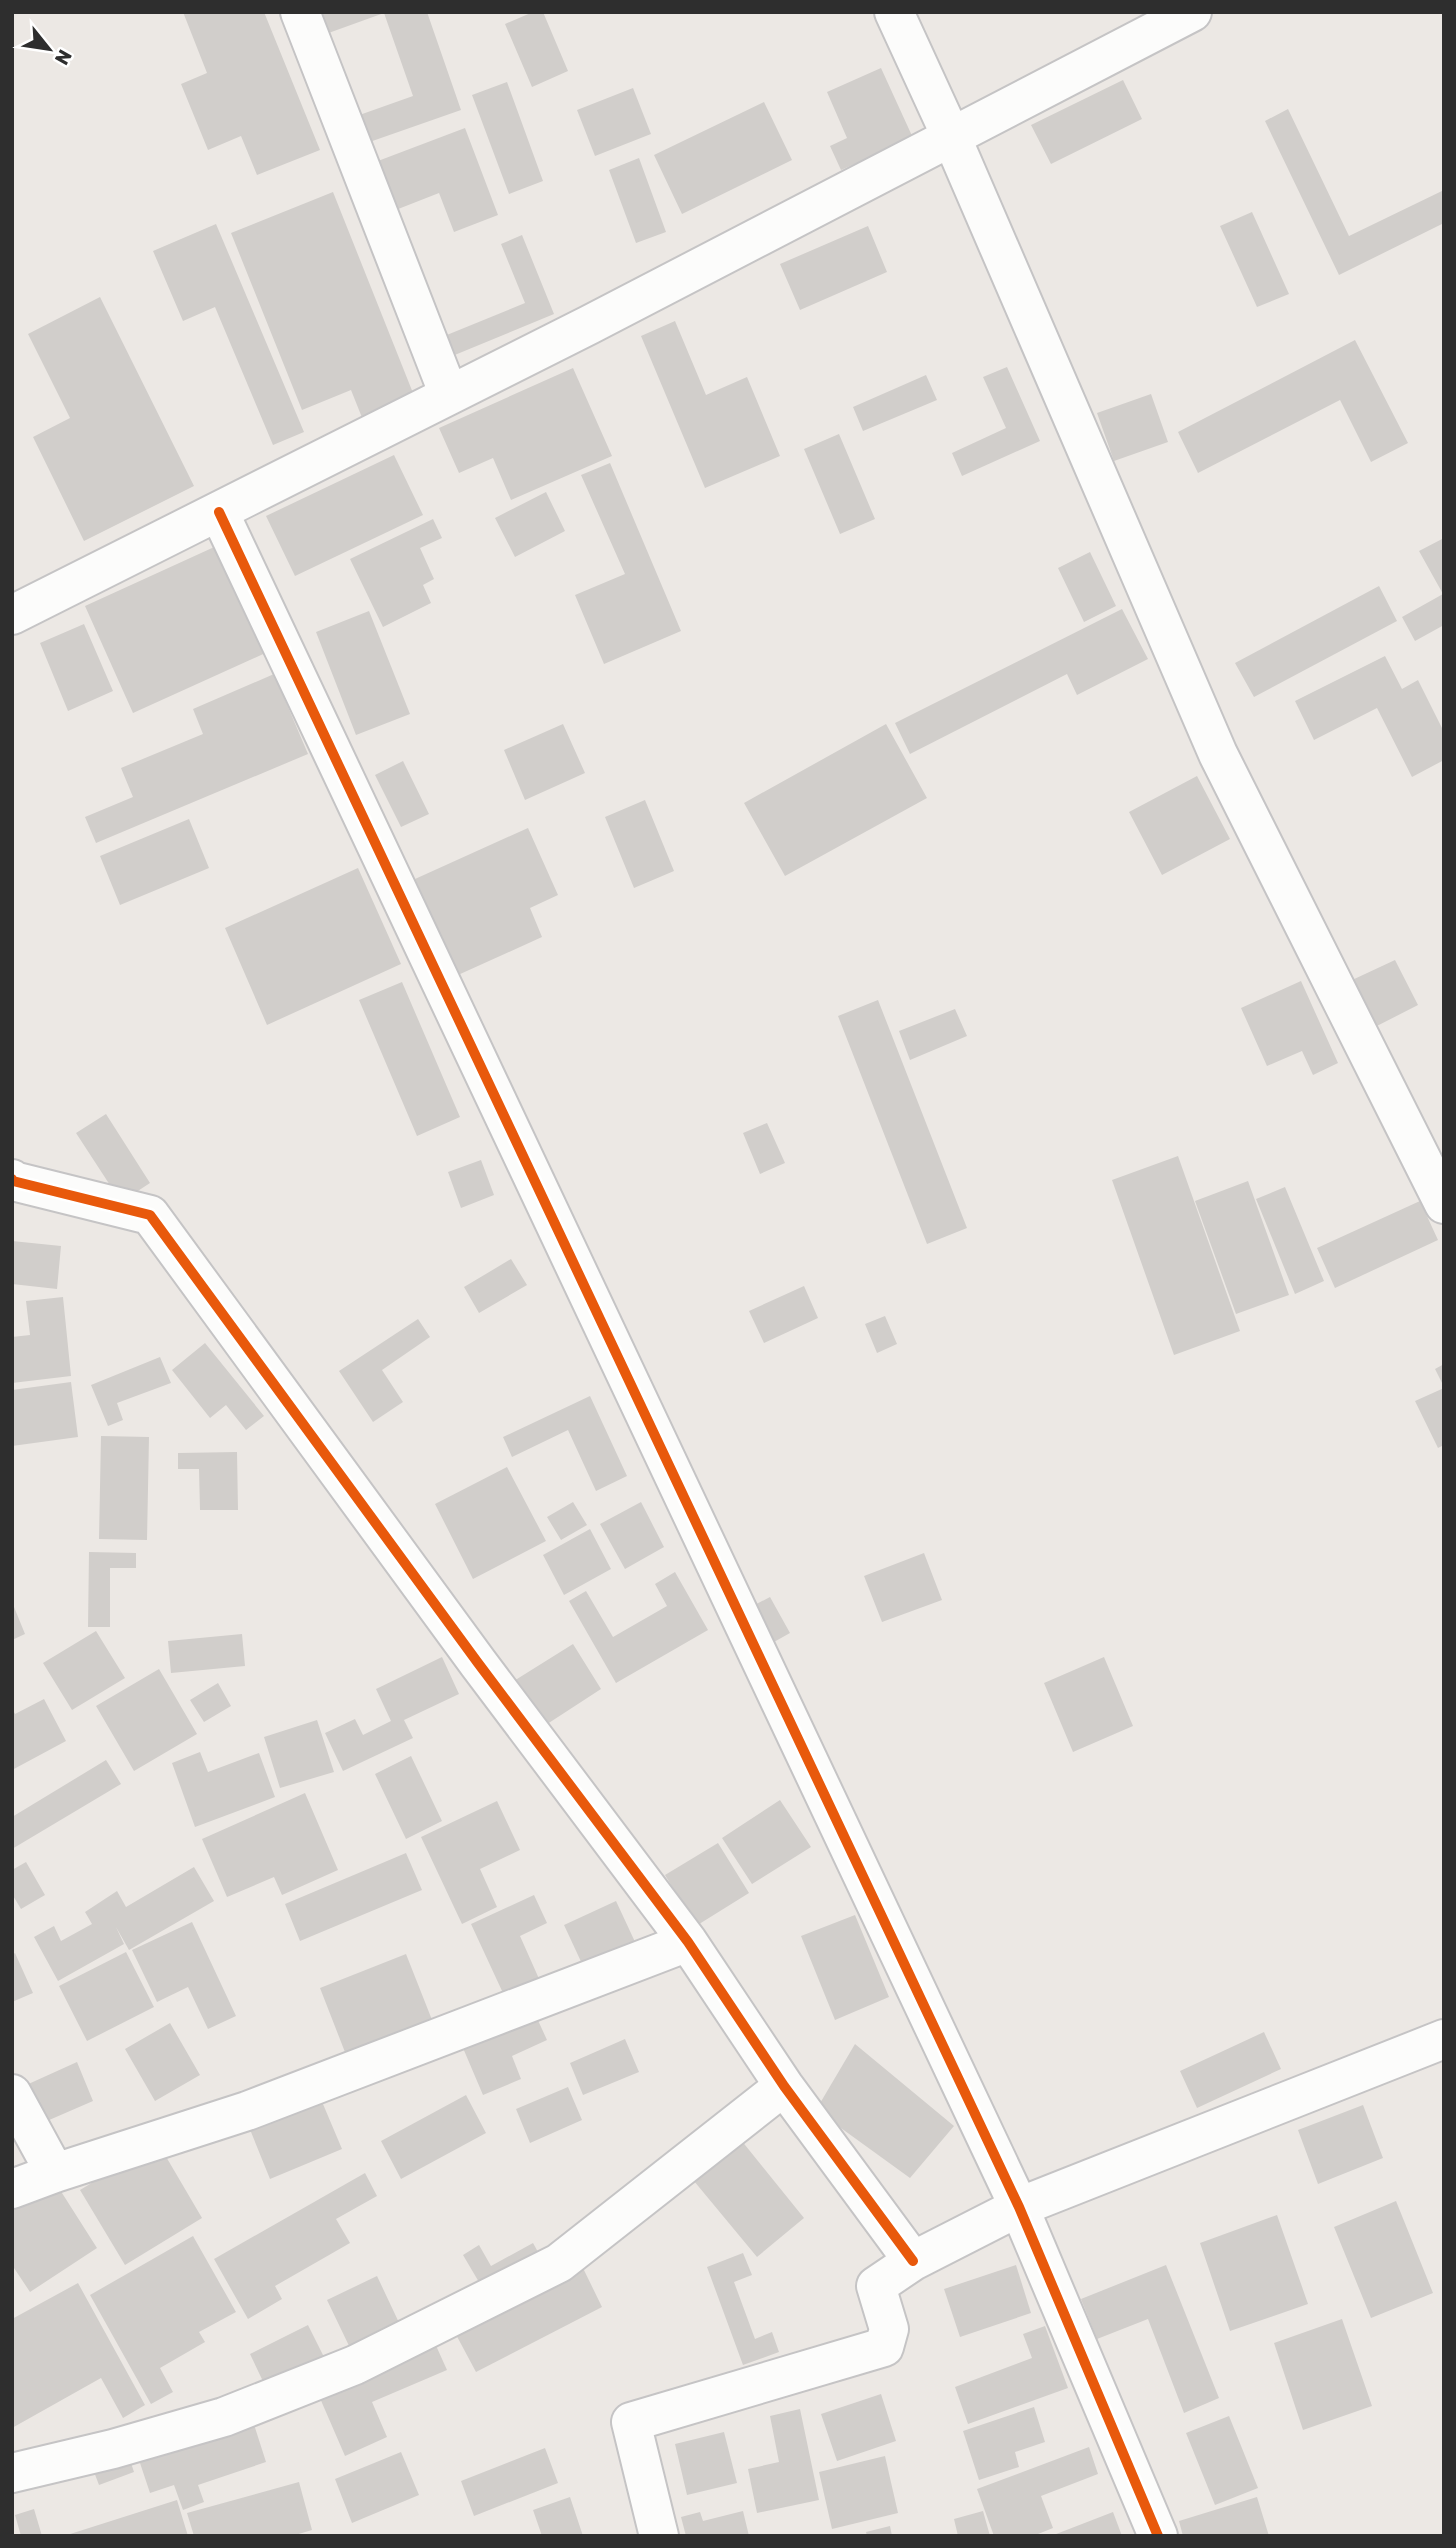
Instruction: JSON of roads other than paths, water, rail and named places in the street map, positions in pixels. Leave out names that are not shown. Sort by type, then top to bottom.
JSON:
[{"type":"street","points":[[300,12],[449,396]]},
{"type":"street","points":[[894,12],[951,136],[1218,754],[1444,1204]]},
{"type":"street","points":[[12,615],[449,396],[1192,12]]},
{"type":"street","points":[[219,512],[1019,2207],[1158,2536]]},
{"type":"street","points":[[13,1180],[150,1215],[478,1663],[688,1942],[784,2086],[913,2262]]},
{"type":"street","points":[[12,2189],[247,2111],[688,1942]]},
{"type":"street","points":[[659,2536],[631,2422],[884,2347],[889,2329],[876,2286],[913,2262],[1019,2207],[1444,2039]]},
{"type":"street","points":[[12,2473],[113,2449],[225,2417],[355,2365],[559,2263],[784,2086]]},
{"type":"street","points":[[12,2094],[55,2173]]}]
